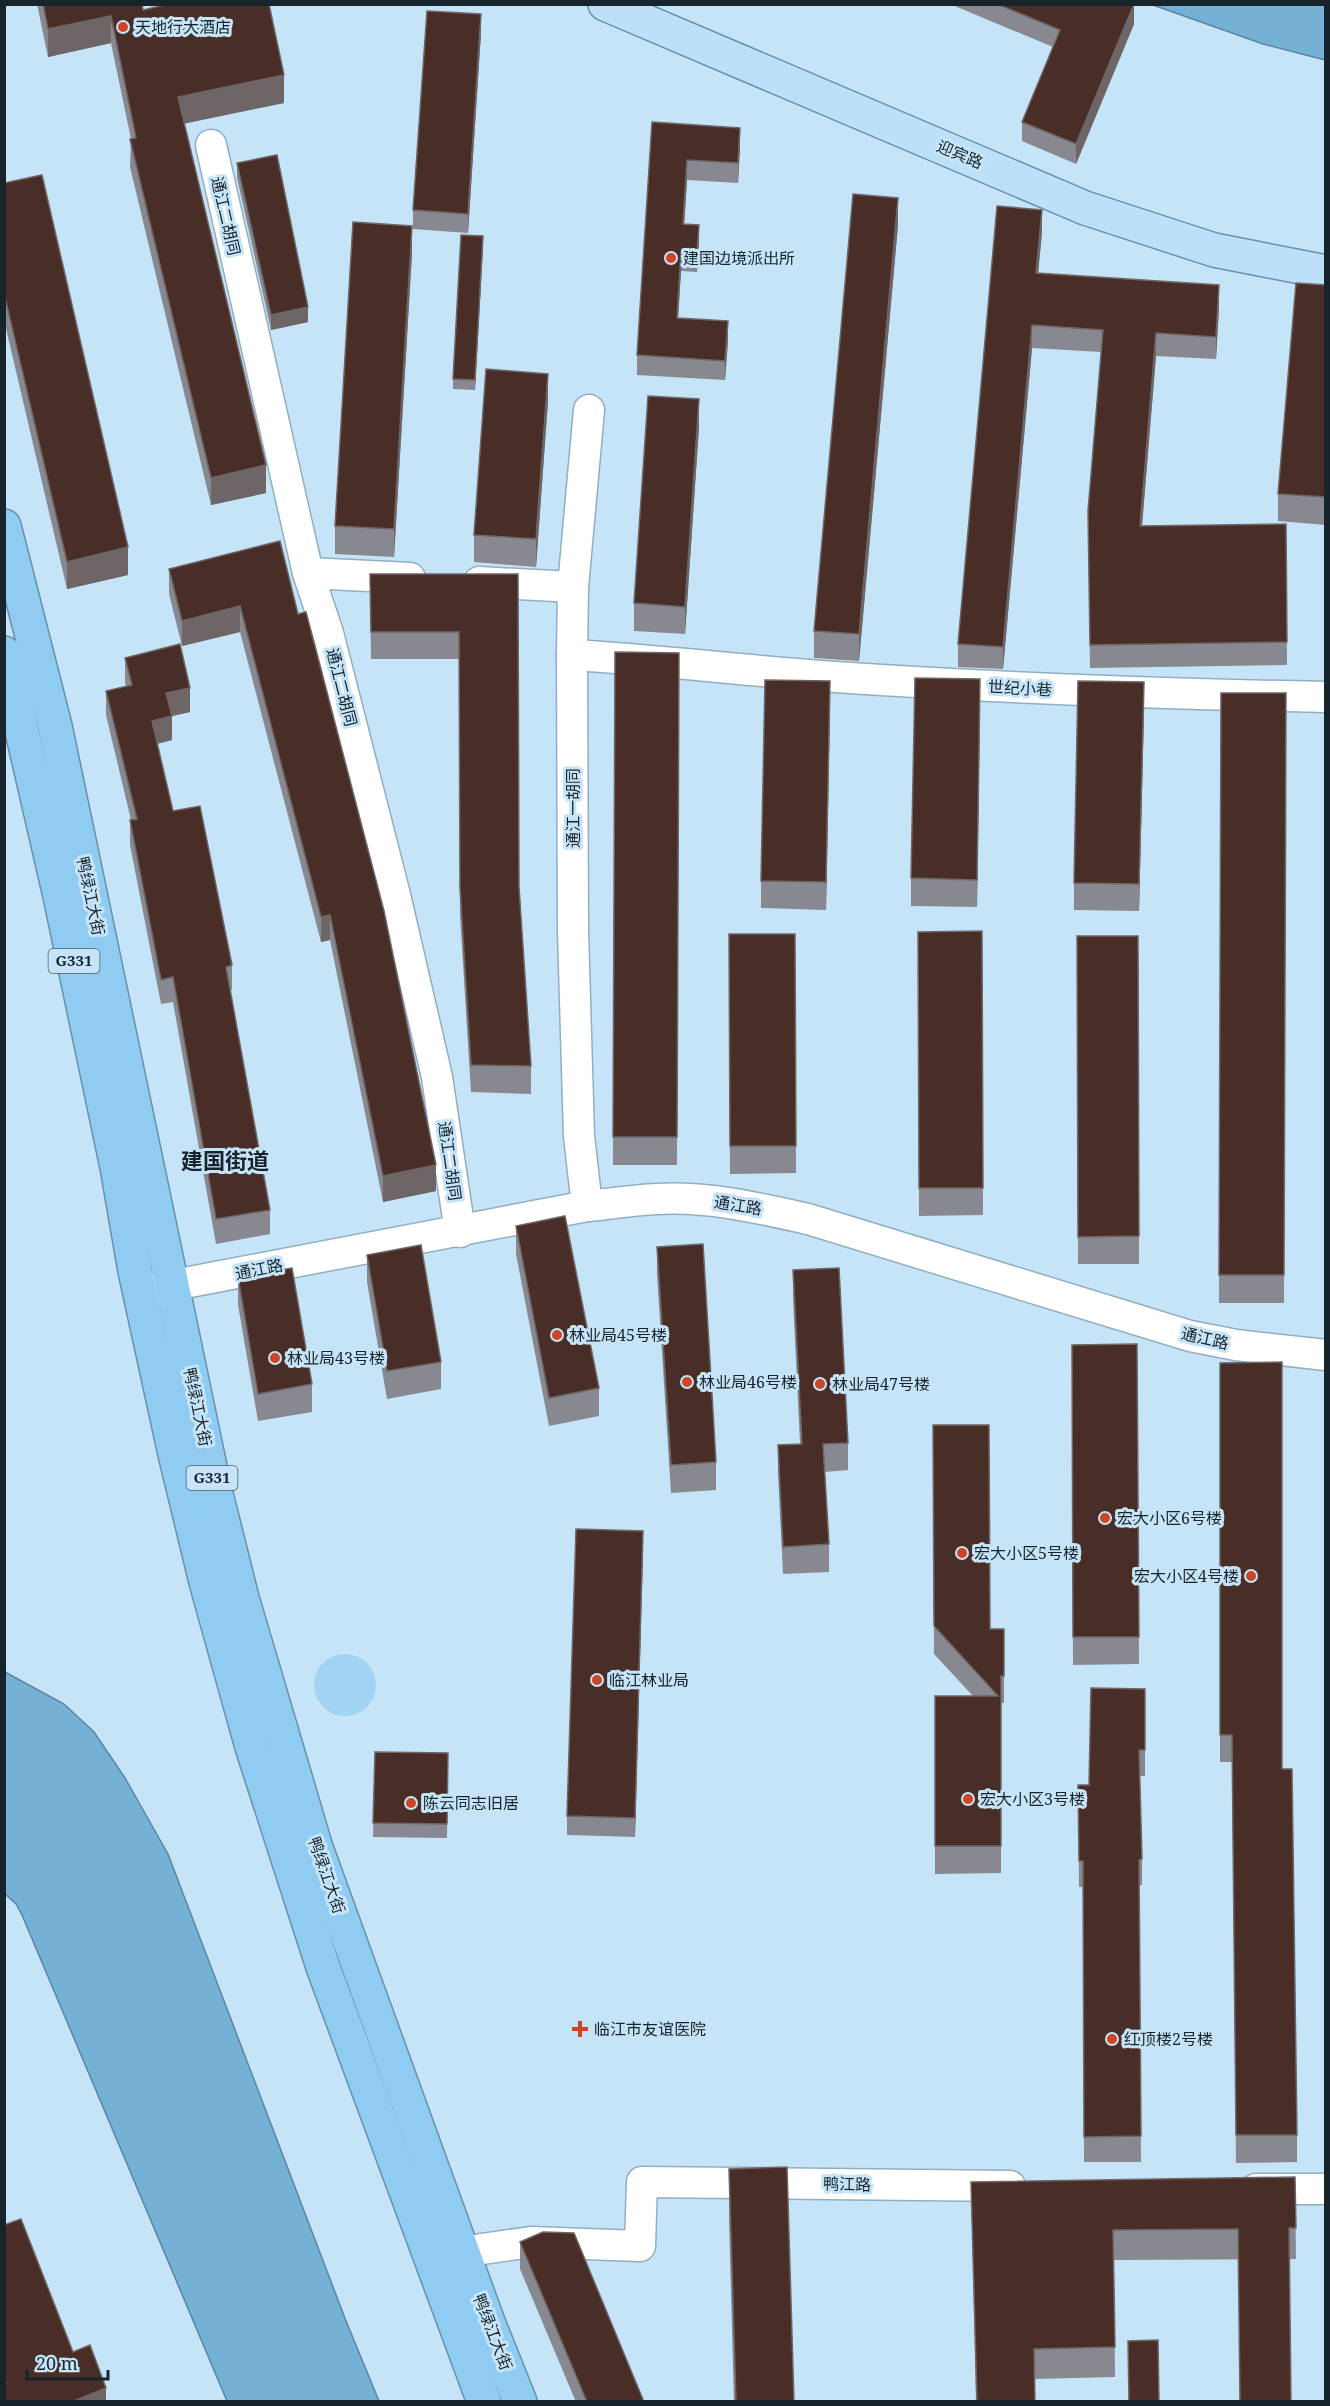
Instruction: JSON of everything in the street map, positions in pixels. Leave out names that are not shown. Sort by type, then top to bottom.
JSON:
[{"type":"highway","name":"鸭绿江大街","points":[[4,526],[54,726],[214,1485],[242,1598],[310,1825],[463,2252],[520,2402]]},
{"type":"highway","name":"鸭绿江大街","points":[[4,653],[60,896],[175,1454],[204,1572],[252,1747],[323,1968],[484,2402]]},
{"type":"main road","name":"迎宾路","points":[[605,4],[1085,208],[1214,250],[1326,272]]},
{"type":"street","name":"通江二胡同","points":[[211,146],[308,573],[328,633],[395,895],[437,1077],[460,1232]]},
{"type":"street","name":"通江一胡同","points":[[587,1206],[579,1136],[573,931],[572,655],[573,586],[589,410]]},
{"type":"street","points":[[308,573],[573,586]]},
{"type":"street","name":"世纪小巷","points":[[572,655],[655,660],[832,677],[1026,689],[1326,697]]},
{"type":"street","name":"通江路","points":[[140,1291],[460,1232],[587,1206],[658,1199],[705,1200],[748,1206],[819,1222],[1190,1336],[1236,1345],[1326,1354]]},
{"type":"street","name":"鸭江路","points":[[431,2257],[531,2242],[640,2246],[642,2182],[1038,2186]]},
{"type":"street","points":[[1224,2188],[1326,2189]]},
{"type":"shaded area","points":[[1153,5],[1325,5],[1325,60],[1263,44]]},
{"type":"shaded area","points":[[345,1654],[362,1659],[367,1663],[371,1668],[376,1685],[371,1702],[367,1707],[362,1711],[345,1716],[328,1711],[323,1707],[319,1702],[314,1685],[319,1668],[323,1663],[328,1659]]},
{"type":"shaded area","points":[[5,1672],[64,1704],[94,1732],[125,1778],[168,1854],[346,2321],[379,2401],[227,2401],[22,1915],[16,1904],[5,1894]]},
{"type":"building","points":[[43,4],[142,4],[143,10],[169,4],[269,4],[284,75],[178,97],[266,465],[211,478],[130,139],[136,138],[111,16],[48,29]]},
{"type":"building","points":[[997,4],[1134,4],[1076,144],[1022,122],[1060,30]]},
{"type":"building","points":[[427,11],[481,14],[468,214],[413,210]]},
{"type":"building","name":"建国边境派出所","points":[[652,122],[740,128],[738,163],[687,160],[683,224],[699,225],[697,253],[681,252],[677,318],[728,321],[725,361],[637,355]]},
{"type":"building","points":[[277,155],[308,307],[271,315],[237,163]]},
{"type":"building","points":[[42,175],[128,547],[67,562],[4,293],[4,183]]},
{"type":"building","points":[[853,194],[898,198],[859,634],[814,631]]},
{"type":"building","points":[[997,206],[1042,210],[1036,273],[1219,285],[1216,337],[1156,333],[1140,526],[1286,524],[1287,642],[1090,645],[1088,511],[1103,330],[1032,325],[1003,647],[958,644]]},
{"type":"building","points":[[353,222],[412,226],[394,529],[335,526]]},
{"type":"building","points":[[461,235],[483,236],[475,380],[453,379]]},
{"type":"building","points":[[1296,283],[1326,285],[1326,497],[1278,494]]},
{"type":"building","points":[[486,369],[548,374],[536,539],[474,535]]},
{"type":"building","points":[[648,396],[699,399],[685,607],[634,603]]},
{"type":"building","points":[[280,541],[298,614],[306,612],[384,911],[436,1165],[383,1176],[330,915],[321,917],[240,606],[182,621],[169,569]]},
{"type":"building","points":[[370,574],[518,574],[519,887],[531,1066],[471,1065],[460,888],[459,632],[371,632]]},
{"type":"building","points":[[180,644],[190,688],[166,693],[172,716],[152,721],[173,811],[200,806],[232,965],[226,967],[270,1210],[216,1219],[173,977],[161,980],[130,820],[137,819],[106,691],[132,685],[125,658]]},
{"type":"building","points":[[615,652],[679,653],[677,1137],[613,1137]]},
{"type":"building","points":[[915,678],[980,679],[977,880],[911,878]]},
{"type":"building","points":[[765,680],[830,681],[826,882],[761,881]]},
{"type":"building","points":[[1078,681],[1144,682],[1139,884],[1074,883]]},
{"type":"building","points":[[1221,693],[1286,693],[1284,1275],[1219,1275]]},
{"type":"building","points":[[982,931],[983,1188],[919,1188],[918,932]]},
{"type":"building","points":[[729,934],[795,934],[796,1146],[730,1146]]},
{"type":"building","points":[[1077,936],[1138,936],[1139,1236],[1078,1237]]},
{"type":"building","name":"林业局45号楼","points":[[565,1216],[599,1388],[549,1398],[516,1226]]},
{"type":"building","name":"林业局46号楼","points":[[703,1244],[716,1462],[671,1465],[657,1247]]},
{"type":"building","points":[[421,1245],[441,1362],[387,1371],[367,1255]]},
{"type":"building","name":"林业局43号楼","points":[[292,1268],[312,1384],[258,1394],[238,1277]]},
{"type":"building","name":"林业局47号楼","points":[[839,1268],[848,1443],[823,1444],[829,1544],[783,1547],[778,1445],[802,1444],[793,1270]]},
{"type":"building","name":"宏大小区6号楼","points":[[1137,1344],[1139,1637],[1073,1637],[1072,1345]]},
{"type":"building","points":[[1282,1362],[1282,1769],[1292,1769],[1297,2135],[1236,2135],[1232,1735],[1220,1735],[1220,1363]]},
{"type":"building","points":[[933,1425],[989,1425],[990,1629],[1004,1629],[1004,1676],[1001,1676],[1001,1846],[935,1846],[935,1696],[998,1696],[934,1626]]},
{"type":"building","points":[[576,1529],[643,1531],[635,1818],[567,1816]]},
{"type":"building","points":[[1091,1688],[1145,1689],[1145,1750],[1139,1750],[1142,1859],[1139,1860],[1141,2136],[1084,2137],[1083,1861],[1079,1861],[1078,1785],[1089,1785]]},
{"type":"building","name":"陈云同志旧居","points":[[375,1752],[448,1753],[447,1824],[373,1823]]},
{"type":"building","points":[[787,2167],[794,2402],[736,2402],[729,2169]]},
{"type":"building","points":[[1295,2177],[1296,2228],[1289,2228],[1291,2402],[1240,2402],[1238,2229],[1113,2230],[1115,2347],[1034,2349],[1035,2402],[977,2402],[971,2182]]},
{"type":"building","points":[[21,2219],[73,2352],[90,2345],[106,2388],[72,2402],[4,2402],[4,2384],[6,2383],[4,2378],[4,2225]]},
{"type":"building","points":[[543,2232],[574,2233],[644,2402],[587,2402],[520,2242]]},
{"type":"building","points":[[1158,2340],[1159,2402],[1129,2402],[1128,2341]]},
{"type":"place","name":"天地行大酒店","points":[[123,27]]},
{"type":"place","name":"建国边境派出所","points":[[671,258]]},
{"type":"place","name":"林业局45号楼","points":[[557,1335]]},
{"type":"place","name":"林业局43号楼","points":[[275,1358]]},
{"type":"place","name":"林业局46号楼","points":[[687,1382]]},
{"type":"place","name":"林业局47号楼","points":[[820,1384]]},
{"type":"place","name":"宏大小区6号楼","points":[[1105,1518]]},
{"type":"place","name":"宏大小区5号楼","points":[[962,1553]]},
{"type":"place","name":"宏大小区4号楼","points":[[1251,1576]]},
{"type":"place","name":"临江林业局","points":[[597,1680]]},
{"type":"place","name":"宏大小区3号楼","points":[[968,1799]]},
{"type":"place","name":"陈云同志旧居","points":[[411,1803]]},
{"type":"place","name":"临江市友谊医院","points":[[580,2029]]},
{"type":"place","name":"红顶楼2号楼","points":[[1112,2039]]},
{"type":"district","name":"建国街道","points":[[225,1161]]}]
